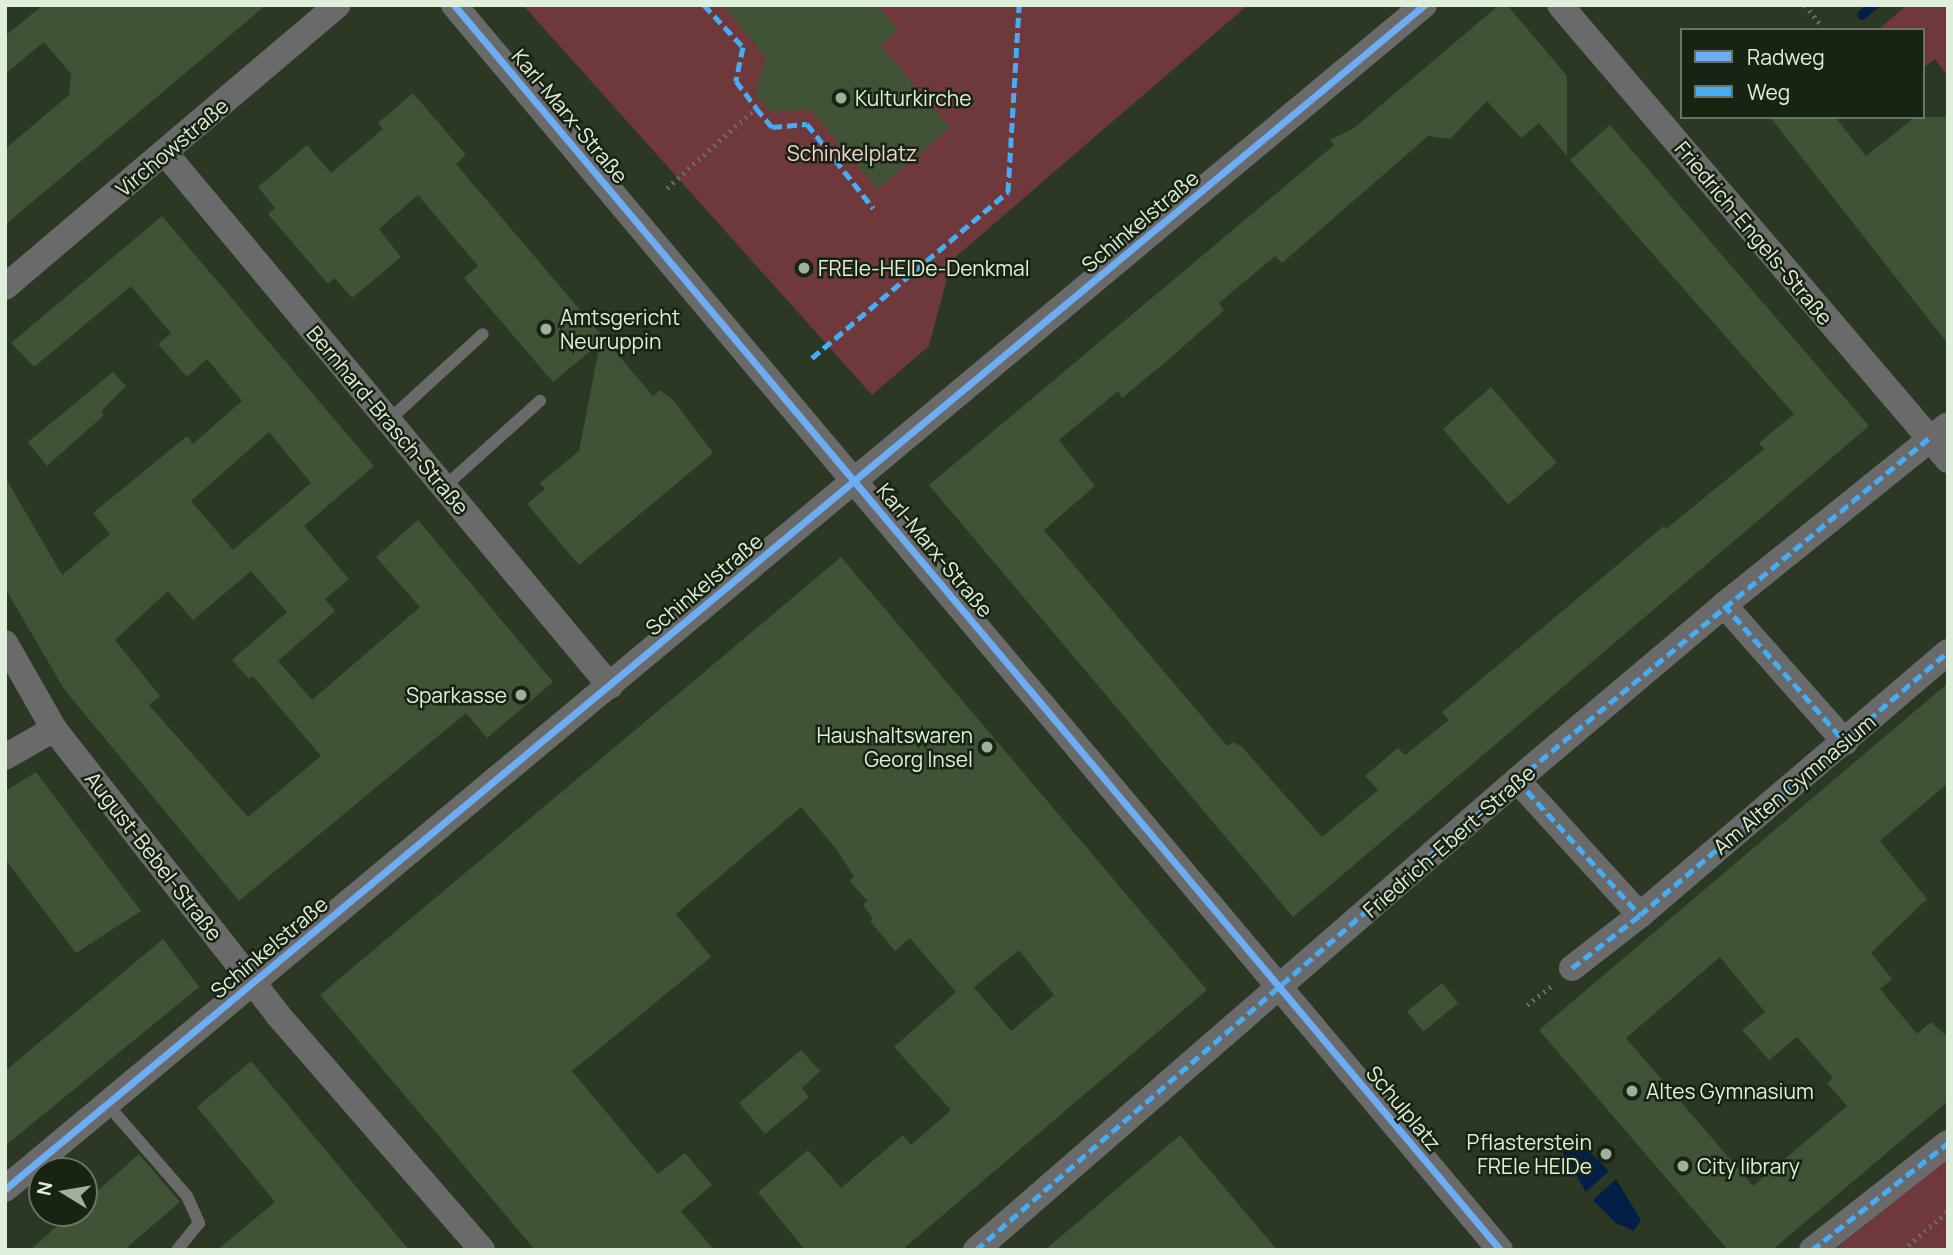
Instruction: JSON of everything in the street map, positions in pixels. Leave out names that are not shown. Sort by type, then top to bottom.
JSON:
[{"type":"street","name":"Virchowstraße","points":[[5,287],[166,154],[337,5]]},
{"type":"street","name":"Karl-Marx-Straße","points":[[454,5],[1281,989]]},
{"type":"street","name":"Schinkelstraße","points":[[5,1189],[1424,5]]},
{"type":"street","name":"Friedrich-Engels-Straße","points":[[1560,5],[1938,432],[1948,460]]},
{"type":"street","name":"Bernhard-Brasch-Straße","points":[[166,154],[610,686]]},
{"type":"street","name":"Friedrich-Ebert-Straße","points":[[976,1250],[1281,989],[1517,780],[1724,605],[1938,432]]},
{"type":"street","points":[[1724,605],[1845,742]]},
{"type":"street","name":"August-Bebel-Straße","points":[[5,643],[54,729],[253,982],[482,1250]]},
{"type":"street","name":"Am Alten Gymnasium","points":[[1573,968],[1640,915],[1948,652]]},
{"type":"street","points":[[5,757],[54,729]]},
{"type":"street","points":[[1517,780],[1640,915]]},
{"type":"street","name":"Schulplatz","points":[[1281,989],[1500,1250]]},
{"type":"street","points":[[1812,1250],[1946,1145]]},
{"type":"lane","points":[[389,420],[483,334]]},
{"type":"lane","points":[[444,487],[540,401]]},
{"type":"lane","points":[[107,1104],[187,1196],[199,1223],[177,1250]]},
{"type":"path","points":[[1805,5],[1821,25]]},
{"type":"path","points":[[667,188],[757,108]]},
{"type":"path","points":[[1903,1250],[1948,1211]]},
{"type":"green space","name":"Schinkelplatz","points":[[523,5],[1248,5],[952,260],[929,346],[872,395]]},
{"type":"green space","points":[[1907,5],[1948,5],[1948,77],[1935,59],[1925,66],[1925,28],[1880,28]]},
{"type":"green space","points":[[1948,1158],[1948,1250],[1834,1250]]},
{"type":"water","points":[[1568,1139],[1586,1148],[1609,1171],[1586,1192],[1562,1151]]},
{"type":"water","points":[[1616,1179],[1641,1220],[1634,1231],[1616,1223],[1593,1200]]},
{"type":"building","points":[[43,5],[266,5],[5,225],[5,149],[69,95],[71,74],[44,42],[5,74],[5,36]]},
{"type":"building","name":"Kulturkirche","points":[[723,5],[877,5],[898,30],[881,45],[950,128],[878,189],[810,109],[771,112],[755,94],[765,56]]},
{"type":"building","points":[[1499,5],[1507,5],[1567,76],[1567,156],[1539,123],[1521,138],[1487,101],[1450,139],[1428,136],[1282,263],[1275,256],[1219,303],[1224,310],[1168,360],[1122,398],[1118,391],[1059,440],[1095,486],[1044,530],[1227,746],[1233,742],[1242,747],[1322,837],[1378,790],[1365,776],[1398,748],[1405,755],[1449,720],[1442,712],[1664,526],[1666,529],[1764,449],[1759,443],[1794,414],[1570,160],[1610,125],[1869,426],[1293,917],[929,485],[1334,145],[1330,140],[1354,128]]},
{"type":"building","name":"Amtsgericht Neuruppin","points":[[413,93],[466,155],[456,164],[653,396],[660,390],[674,401],[713,453],[579,565],[527,504],[545,489],[540,483],[579,451],[600,343],[553,382],[464,278],[478,266],[418,195],[379,229],[401,257],[352,298],[335,278],[328,284],[268,214],[275,208],[258,187],[307,145],[331,173],[383,129],[378,123]]},
{"type":"building","points":[[1948,117],[1948,344],[1772,119],[1837,119],[1866,156],[1912,119]]},
{"type":"building","points":[[162,216],[374,466],[304,526],[349,579],[325,599],[335,611],[278,661],[312,700],[420,607],[376,557],[418,520],[553,682],[487,738],[466,713],[239,901],[64,689],[5,588],[5,477],[62,575],[110,534],[93,513],[187,436],[193,444],[242,401],[207,359],[187,377],[158,344],[171,333],[131,286],[34,367],[11,343]],"holes":[[[269,432],[311,483],[233,550],[191,501]],[[251,571],[287,612],[232,660],[249,679],[253,676],[321,756],[248,817],[149,705],[160,696],[115,640],[168,591],[193,620]]]},
{"type":"building","points":[[113,372],[126,386],[101,411],[104,415],[47,466],[28,442]]},
{"type":"building","points":[[1491,387],[1557,462],[1508,504],[1443,429]]},
{"type":"building","points":[[841,557],[1207,990],[902,1250],[805,1250],[758,1192],[808,1150],[841,1188],[903,1135],[911,1145],[951,1110],[894,1047],[956,992],[910,938],[895,951],[870,921],[873,919],[863,905],[867,901],[850,881],[854,877],[837,850],[801,807],[676,914],[711,957],[572,1071],[658,1174],[685,1153],[712,1185],[681,1211],[714,1250],[535,1250],[320,995]],"holes":[[[1019,950],[1054,995],[1011,1031],[974,987]]]},
{"type":"building","points":[[1948,683],[1948,783],[1880,841],[1927,899],[1871,953],[1892,979],[1880,989],[1917,1034],[1931,1022],[1948,1037],[1948,1101],[1772,1250],[1728,1250],[1539,1030]],"holes":[[[1720,957],[1765,1012],[1742,1030],[1769,1060],[1797,1037],[1833,1078],[1827,1083],[1847,1106],[1753,1186],[1626,1038]]]},
{"type":"building","points":[[36,772],[141,911],[76,953],[5,859],[5,791]]},
{"type":"building","points":[[163,939],[199,987],[5,1146],[5,1071]]},
{"type":"building","points":[[1442,983],[1458,1003],[1423,1032],[1407,1011]]},
{"type":"building","points":[[801,1050],[820,1071],[802,1088],[809,1097],[765,1134],[739,1103]]},
{"type":"building","points":[[251,1061],[409,1250],[217,1250],[275,1202],[197,1107]]},
{"type":"building","points":[[1180,1135],[1277,1250],[1045,1250]]},
{"type":"building","points":[[139,1154],[180,1202],[124,1250],[30,1250],[56,1227],[98,1227],[98,1191]]},
{"type":"waterway","points":[[1862,15],[1874,5]]},
{"type":"marked path","points":[[704,5],[743,47],[736,81],[756,108],[772,127],[807,124],[873,208]]},
{"type":"marked path","points":[[812,358],[1008,192],[1019,5]]},
{"type":"marked path","points":[[976,1250],[1517,780],[1929,438]]},
{"type":"marked path","points":[[1724,605],[1845,742]]},
{"type":"marked path","points":[[1517,780],[1640,915],[1948,652]]},
{"type":"marked path","points":[[1572,968],[1640,915]]},
{"type":"marked path","points":[[1812,1250],[1948,1143]]},
{"type":"cycle path","points":[[454,5],[1500,1250]]},
{"type":"cycle path","points":[[5,1189],[1424,5]]},
{"type":"place","name":"Kulturkirche","points":[[841,98]]},
{"type":"place","name":"FREIe-HEIDe-Denkmal","points":[[804,268]]},
{"type":"place","name":"Amtsgericht Neuruppin","points":[[546,329]]},
{"type":"place","name":"Sparkasse","points":[[521,695]]},
{"type":"place","name":"Haushaltswaren Georg Insel","points":[[987,747]]},
{"type":"place","name":"Altes Gymnasium","points":[[1632,1091]]},
{"type":"place","name":"Pflasterstein FREIe HEIDe","points":[[1606,1154]]},
{"type":"place","name":"City library","points":[[1683,1166]]}]
